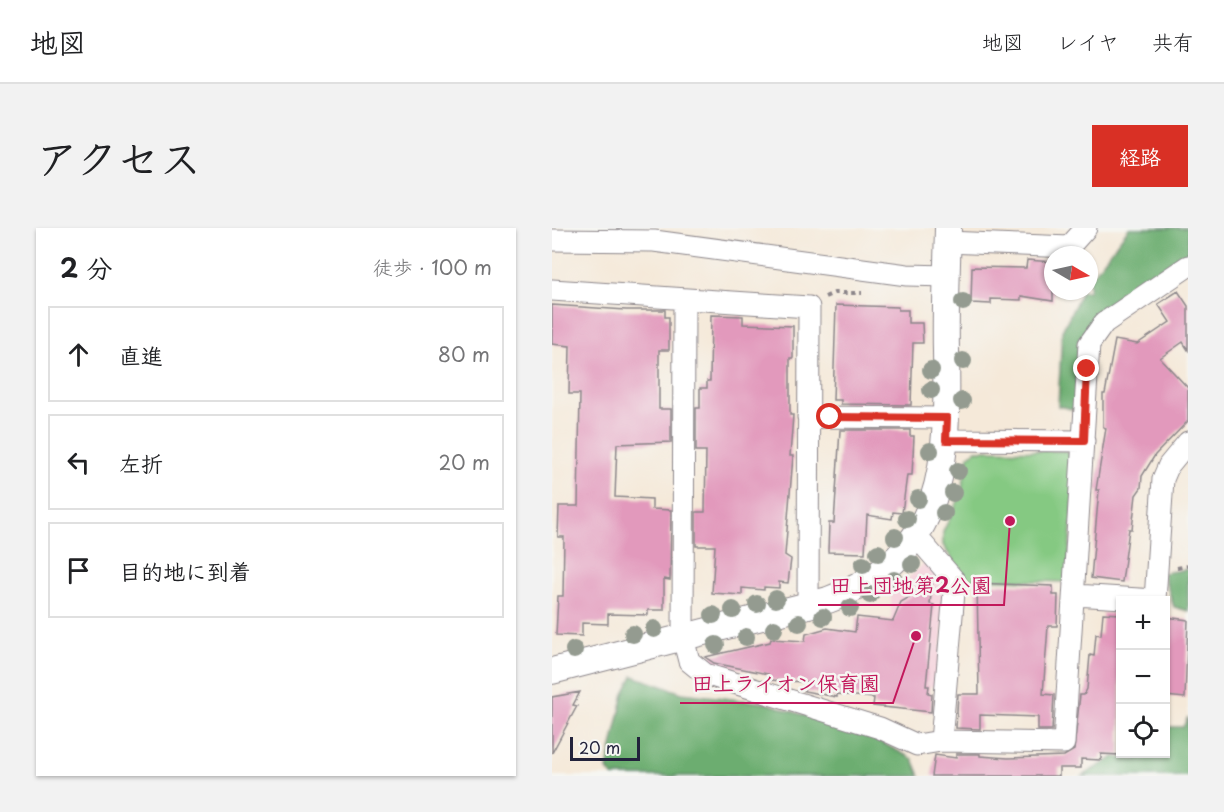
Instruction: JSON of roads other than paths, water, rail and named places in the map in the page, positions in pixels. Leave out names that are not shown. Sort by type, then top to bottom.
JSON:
[{"type":"street","points":[[552,671],[808,605],[843,594],[877,576],[916,536],[937,491],[946,429],[947,235],[1069,247],[1086,228]]},
{"type":"street","points":[[552,240],[653,235],[907,275],[946,276]]},
{"type":"street","points":[[684,299],[683,638],[689,661],[705,674],[880,728],[917,745],[941,741],[1064,743],[1089,344],[1104,323],[1188,266]]},
{"type":"street","points":[[552,290],[809,307],[808,605]]},
{"type":"street","points":[[808,417],[1084,441]]},
{"type":"street","points":[[1155,596],[1164,479],[1173,458],[1188,442]]},
{"type":"street","points":[[916,536],[955,581],[941,741]]},
{"type":"street","points":[[1075,595],[1116,598]]},
{"type":"place","name":"田上団地第2公園","points":[[1010,521]]},
{"type":"place","name":"田上ライオン保育園","points":[[916,636]]}]
